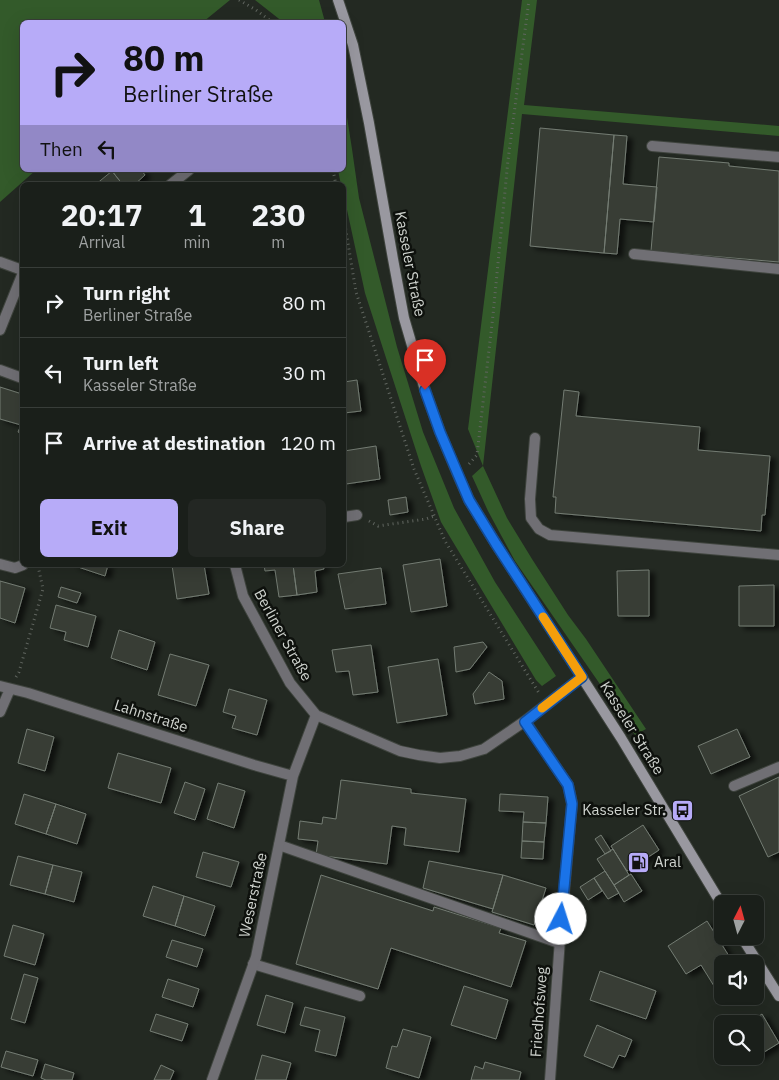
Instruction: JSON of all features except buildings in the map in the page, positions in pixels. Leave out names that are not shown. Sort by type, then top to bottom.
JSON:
[{"type":"main road","name":"Kasseler Straße","points":[[338,0],[345,20]]},
{"type":"main road","name":"Kasseler Straße","points":[[346,24],[353,45],[367,113],[404,318],[425,390],[458,475],[469,500],[496,544],[621,738],[716,895]]},
{"type":"main road","points":[[747,945],[779,996]]},
{"type":"street","points":[[652,146],[779,157]]},
{"type":"street","points":[[174,182],[187,172]]},
{"type":"street","points":[[634,254],[779,269]]},
{"type":"street","points":[[0,262],[20,269]]},
{"type":"street","points":[[0,330],[20,280]]},
{"type":"street","points":[[0,370],[20,377]]},
{"type":"street","points":[[535,438],[530,500],[531,518],[540,529],[550,535],[779,555]]},
{"type":"street","points":[[346,517],[357,515]]},
{"type":"street","points":[[0,564],[14,568],[20,566]]},
{"type":"street","name":"Berliner Straße","points":[[236,567],[244,596],[290,683],[316,715],[400,751],[418,756],[440,758],[460,756],[484,749],[525,722],[582,677]]},
{"type":"street","points":[[0,712],[5,687]]},
{"type":"street","name":"Lahnstraße","points":[[5,687],[28,692],[293,776]]},
{"type":"street","name":"Weserstraße","points":[[212,1080],[256,957],[293,776],[316,715]]},
{"type":"street","name":"Friedhofsweg","points":[[525,722],[568,785],[572,804],[559,943],[550,1080]]},
{"type":"street","points":[[734,786],[779,767]]},
{"type":"street","points":[[279,845],[559,943]]},
{"type":"street","points":[[253,964],[360,996]]},
{"type":"path","points":[[240,0],[269,20]]},
{"type":"path","points":[[458,475],[477,455],[508,160],[529,0]]},
{"type":"path","points":[[346,231],[356,292],[414,469],[445,541],[546,704]]},
{"type":"path","points":[[357,515],[378,526],[426,519],[434,516]]},
{"type":"path","points":[[5,687],[19,672],[43,589],[38,567]]},
{"type":"green space","points":[[0,0],[230,0],[205,20],[20,20],[20,172],[34,172],[20,182],[20,184],[0,202]]},
{"type":"green space","points":[[255,0],[319,0],[324,20],[280,20]]},
{"type":"green space","points":[[522,0],[537,0],[524,105],[779,126],[779,136],[522,114],[483,466],[468,429]]},
{"type":"green space","points":[[346,111],[359,198],[397,347],[423,432],[454,508],[495,582],[556,676],[542,686],[536,680],[441,522],[365,293],[346,205],[346,182],[340,182],[338,172],[346,172]]},
{"type":"green space","points":[[483,466],[507,518],[532,559],[646,729],[635,735],[515,561],[488,511],[472,476]]},
{"type":"slow traffic","points":[[542,708],[582,677],[543,617]]},
{"type":"place","name":"Kasseler Str.","points":[[682,810]]},
{"type":"place","name":"Aral","points":[[638,862]]},
{"type":"route","points":[[425,390],[440,432],[469,500],[582,677],[525,722],[568,785],[572,804],[561,919]]}]
